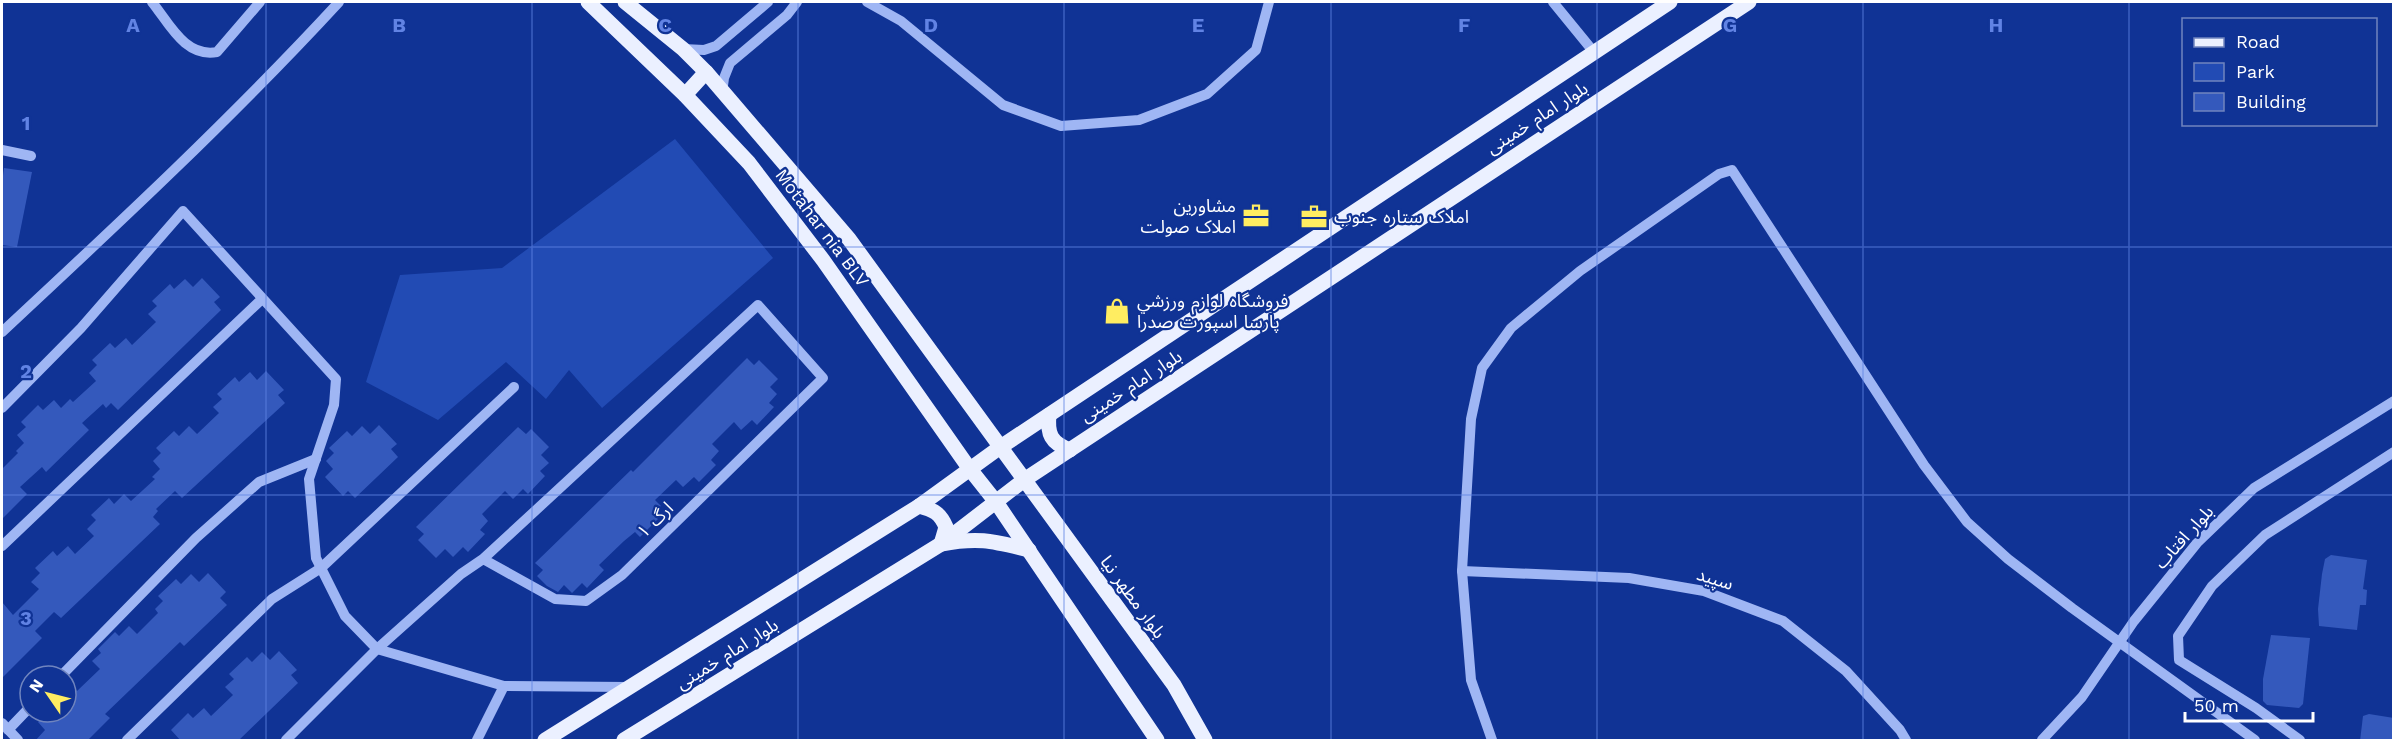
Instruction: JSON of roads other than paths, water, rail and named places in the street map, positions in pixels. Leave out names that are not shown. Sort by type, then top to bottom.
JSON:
[{"type":"main road","name":"Motahar nia BLV","points":[[588,2],[685,95],[749,163],[823,260],[969,468],[996,502]]},
{"type":"main road","name":"Motahar nia BLV","points":[[625,2],[684,49],[849,239],[1024,480]]},
{"type":"main road","name":"بلوار امام خمینی","points":[[545,741],[919,506],[969,468],[1593,51],[1670,2]]},
{"type":"main road","name":"بلوار امام خمینی","points":[[624,741],[940,544],[1024,480],[1749,2]]},
{"type":"main road","points":[[685,95],[705,72]]},
{"type":"main road","points":[[1049,415],[1048,427],[1051,439],[1058,446],[1070,450]]},
{"type":"main road","name":"بلوار مطهر نیا","points":[[1024,480],[1174,685],[1205,741]]},
{"type":"main road","points":[[996,502],[1157,741]]},
{"type":"main road","points":[[919,506],[935,510],[943,518],[946,527],[940,544],[983,539],[1029,550]]},
{"type":"street","points":[[152,2],[187,46],[202,54],[217,52],[260,2]]},
{"type":"street","points":[[2,332],[292,53],[339,2]]},
{"type":"street","points":[[684,49],[704,50],[716,46],[768,2]]},
{"type":"street","points":[[722,93],[724,78],[730,63],[787,15],[797,2]]},
{"type":"street","points":[[867,2],[901,21],[1003,105],[1061,126],[1139,120],[1207,94],[1256,50],[1269,2]]},
{"type":"street","points":[[1553,2],[1593,51]]},
{"type":"street","points":[[2,150],[31,156]]},
{"type":"street","points":[[1492,741],[1471,680],[1462,571],[1471,419],[1482,368],[1511,328],[1580,271],[1719,174],[1732,170],[1924,465],[1967,522],[2008,559],[2255,741]]},
{"type":"street","points":[[2,408],[81,328],[183,211],[336,379],[334,405],[309,479],[316,558],[345,616],[377,649],[504,686],[628,687]]},
{"type":"street","points":[[2,546],[262,299]]},
{"type":"street","name":"ارگ ۱","points":[[758,305],[823,378],[622,575],[586,601],[555,599],[483,559],[758,305]]},
{"type":"street","points":[[127,741],[272,599],[321,568],[514,387]]},
{"type":"street","name":"بلوار افتاب","points":[[2042,741],[2082,697],[2119,643],[2197,543],[2254,488],[2394,401]]},
{"type":"street","points":[[2300,741],[2256,708],[2179,660],[2178,636],[2212,586],[2265,535],[2394,452]]},
{"type":"street","points":[[73,664],[196,538],[259,482],[316,459]]},
{"type":"street","points":[[286,741],[377,649],[461,574],[483,559]]},
{"type":"street","name":"سپید","points":[[1462,571],[1629,578],[1704,591],[1724,598],[1783,621],[1846,671],[1900,730],[1906,741]]},
{"type":"street","points":[[477,741],[504,686]]},
{"type":"street","points":[[18,716],[5,726],[18,741]]},
{"type":"place","name":"مشاورین املاک صولت","points":[[1256,216]]},
{"type":"place","name":"املاک ستاره جنوب","points":[[1314,217]]},
{"type":"place","name":"فروشگاه لوازم ورزشي پارسا اسپورت صدرا","points":[[1117,311]]}]
